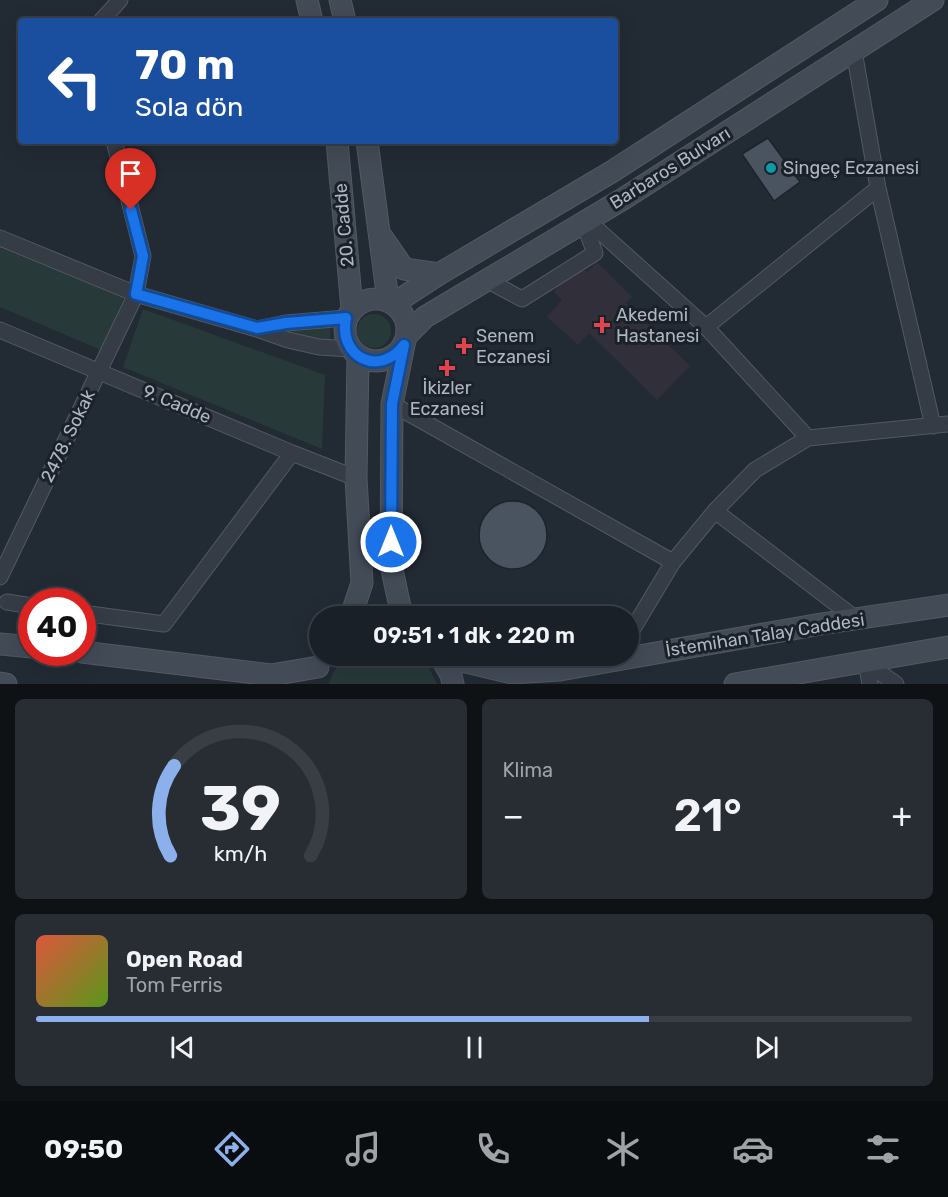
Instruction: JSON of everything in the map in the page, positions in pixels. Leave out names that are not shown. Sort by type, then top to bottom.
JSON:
[{"type":"street","points":[[104,18],[120,0]]},
{"type":"street","points":[[307,0],[311,18]]},
{"type":"street","points":[[340,0],[344,18]]},
{"type":"street","name":"Barbaros Bulvarı","points":[[390,302],[614,171],[877,0]]},
{"type":"street","name":"Barbaros Bulvarı","points":[[405,340],[425,317],[485,279],[623,199],[933,0]]},
{"type":"street","points":[[639,618],[673,561],[715,511],[755,470],[808,438],[940,425],[878,188],[854,51]]},
{"type":"street","name":"2478. Sokak","points":[[0,577],[136,294],[143,256],[115,144]]},
{"type":"street","name":"20. Cadde","points":[[337,144],[349,314]]},
{"type":"street","name":"20. Cadde","points":[[367,144],[390,302]]},
{"type":"street","points":[[706,327],[878,188]]},
{"type":"street","points":[[485,279],[522,299],[595,253],[585,221]]},
{"type":"street","points":[[585,221],[706,327],[808,438]]},
{"type":"street","points":[[380,234],[404,269],[439,273]]},
{"type":"street","points":[[0,238],[136,294],[257,328],[288,340],[354,352]]},
{"type":"street","points":[[400,606],[391,565],[392,404],[405,340],[407,325],[404,315],[390,302],[374,298],[359,303],[349,314],[344,328],[345,339],[354,352],[367,361],[378,362],[388,359],[397,353],[405,340]]},
{"type":"street","points":[[257,328],[349,314]]},
{"type":"street","name":"9. Cadde","points":[[0,330],[356,478]]},
{"type":"street","points":[[354,352],[356,478],[362,583],[354,606]]},
{"type":"street","points":[[392,404],[673,561]]},
{"type":"street","points":[[96,615],[164,624],[292,453]]},
{"type":"street","points":[[715,511],[856,619]]},
{"type":"street","points":[[7,602],[18,604]]},
{"type":"street","name":"İstemihan Talay Caddesi","points":[[639,654],[948,605]]},
{"type":"street","points":[[0,644],[18,646]]},
{"type":"street","points":[[735,684],[948,648]]},
{"type":"street","points":[[96,654],[271,675],[318,669]]},
{"type":"street","points":[[866,663],[870,684]]},
{"type":"street","points":[[866,663],[896,684]]},
{"type":"street","points":[[446,666],[453,684]]},
{"type":"street","name":"İstemihan Talay Caddesi","points":[[482,666],[512,673],[560,670],[579,666]]},
{"type":"street","points":[[0,683],[6,684]]},
{"type":"shaded area","points":[[0,248],[124,297],[101,350],[0,307]]},
{"type":"shaded area","name":"Akedemi Hastanesi","points":[[597,262],[632,297],[626,303],[690,366],[657,400],[589,333],[578,345],[547,317],[562,300],[554,292],[563,279],[582,267],[587,272]]},
{"type":"shaded area","points":[[143,309],[325,375],[322,449],[123,367]]},
{"type":"shaded area","points":[[374,314],[386,319],[391,331],[386,343],[374,348],[362,343],[357,331],[362,319]]},
{"type":"shaded area","points":[[330,324],[331,343],[284,330]]},
{"type":"shaded area","points":[[338,666],[428,666],[437,684],[329,684]]},
{"type":"building","name":"Singeç Eczanesi","points":[[768,138],[800,182],[774,201],[742,154]]},
{"type":"building","points":[[513,501],[526,504],[537,511],[544,522],[547,535],[544,548],[537,559],[526,566],[513,569],[500,566],[489,559],[482,548],[479,535],[482,522],[489,511],[500,504]]},
{"type":"place","name":"Singeç Eczanesi","points":[[771,168]]},
{"type":"place","name":"Akedemi Hastanesi","points":[[602,325]]},
{"type":"place","name":"Senem Eczanesi","points":[[464,346]]},
{"type":"place","name":"İkizler Eczanesi","points":[[447,368]]},
{"type":"route","points":[[131,210],[143,256],[136,294],[257,328],[346,318],[345,339],[350,349],[367,361],[378,362],[388,359],[404,345],[392,404],[391,542]]}]
